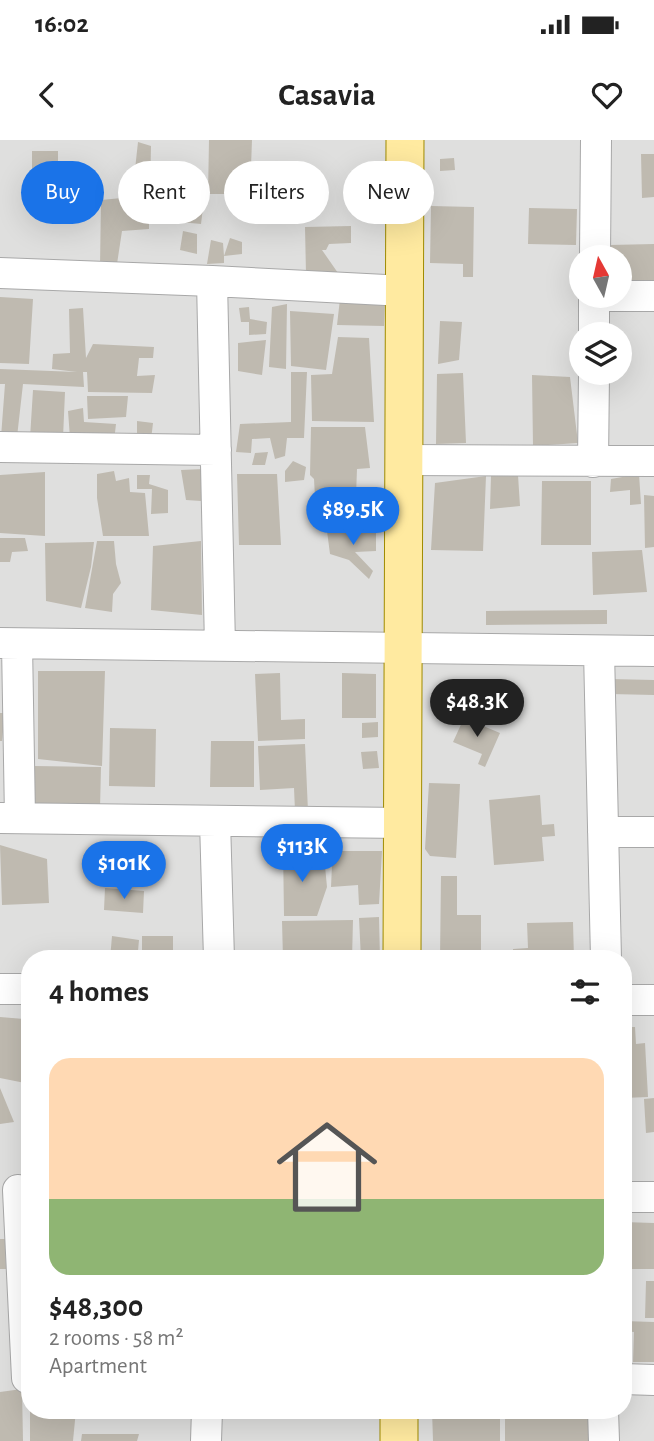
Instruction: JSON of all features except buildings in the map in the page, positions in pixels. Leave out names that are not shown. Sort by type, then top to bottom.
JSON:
[{"type":"main road","points":[[402,950],[405,140]]},
{"type":"main road","points":[[399,1419],[399,1441]]},
{"type":"street","points":[[594,245],[596,140]]},
{"type":"street","points":[[0,273],[405,291]]},
{"type":"street","points":[[212,281],[220,646]]},
{"type":"street","points":[[632,296],[654,296]]},
{"type":"street","points":[[593,462],[594,385]]},
{"type":"street","points":[[0,447],[216,450]]},
{"type":"street","points":[[405,460],[654,461]]},
{"type":"street","points":[[403,823],[10,818],[9,644],[654,651]]},
{"type":"street","points":[[599,651],[606,950]]},
{"type":"street","points":[[215,821],[219,950]]},
{"type":"street","points":[[603,832],[654,832]]},
{"type":"street","points":[[0,989],[21,989]]},
{"type":"street","points":[[632,1000],[654,1000]]},
{"type":"street","points":[[16,1189],[19,1378]]},
{"type":"street","points":[[632,1197],[654,1197]]},
{"type":"street","points":[[632,1379],[654,1380]]},
{"type":"street","points":[[206,1419],[206,1441]]},
{"type":"street","points":[[603,1419],[604,1441]]},
{"type":"shaded area","points":[[0,140],[654,140],[654,1441],[0,1441]]}]
